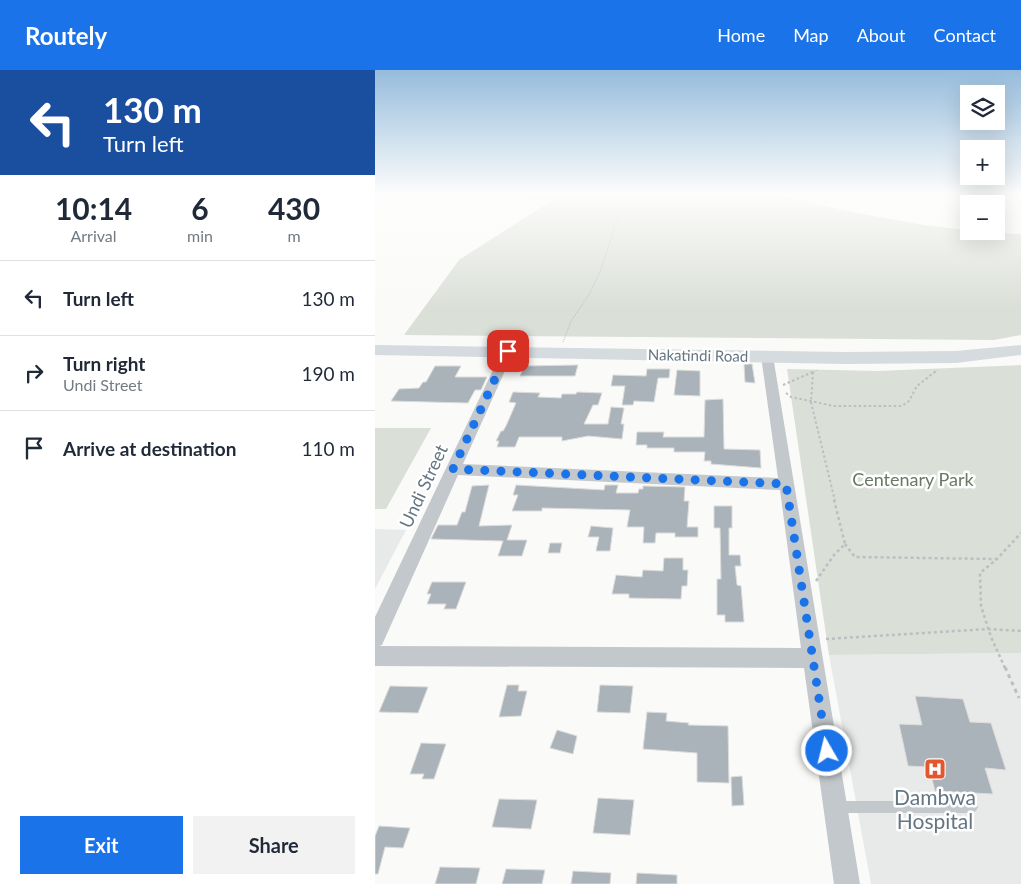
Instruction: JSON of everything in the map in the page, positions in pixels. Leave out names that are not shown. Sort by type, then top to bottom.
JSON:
[{"type":"highway","name":"Nakatindi Road","points":[[375,350],[956,357],[1021,350]]},
{"type":"street","name":"Undi Street","points":[[375,638],[508,351]]},
{"type":"street","points":[[767,356],[776,383],[786,484],[847,884]]},
{"type":"street","points":[[453,469],[786,484]]},
{"type":"street","points":[[375,656],[811,649]]},
{"type":"lane","points":[[835,807],[972,807]]},
{"type":"path","points":[[560,352],[571,321],[590,293],[601,270],[613,233]]},
{"type":"path","points":[[821,369],[776,383],[791,397],[811,402],[834,406],[902,406],[909,401],[917,386],[956,357]]},
{"type":"path","points":[[813,372],[811,402],[845,544],[855,557],[997,559]]},
{"type":"path","points":[[1019,698],[1006,675],[988,629],[981,606],[980,572],[997,559],[1021,533]]},
{"type":"path","points":[[803,596],[834,555],[845,544]]},
{"type":"path","points":[[811,649],[988,629],[1021,631]]},
{"type":"shaded area","points":[[375,529],[406,530],[375,589]]},
{"type":"shaded area","name":"Dambwa Hospital","points":[[1021,653],[1021,884],[871,884],[829,655]]},
{"type":"green space","points":[[501,233],[960,233],[960,240],[1005,240],[1005,233],[1021,234],[1021,335],[994,340],[404,335],[459,260]]},
{"type":"green space","name":"Centenary Park","points":[[1021,365],[1021,653],[829,655],[787,369],[878,371]]},
{"type":"green space","points":[[375,428],[431,428],[386,509],[375,509]]},
{"type":"building","points":[[744,364],[752,364],[755,383],[745,382]]},
{"type":"building","points":[[578,365],[575,376],[520,376],[524,366]]},
{"type":"building","points":[[435,366],[461,366],[455,377],[487,377],[481,390],[475,390],[468,403],[391,401],[399,389],[419,388],[423,382],[426,382]]},
{"type":"building","points":[[647,369],[670,369],[669,378],[658,378],[654,402],[634,401],[633,405],[622,405],[625,386],[611,386],[613,375],[646,376]]},
{"type":"building","points":[[677,370],[700,371],[700,396],[674,395]]},
{"type":"building","points":[[513,392],[540,393],[538,397],[561,398],[562,394],[576,394],[577,392],[602,393],[598,405],[593,405],[584,424],[608,424],[611,407],[624,408],[621,424],[624,424],[622,439],[588,436],[562,441],[562,437],[519,437],[515,447],[497,447],[499,441],[496,441],[506,426],[516,403],[509,402]]},
{"type":"building","points":[[723,399],[724,449],[760,450],[761,468],[711,464],[711,461],[704,461],[705,452],[674,452],[674,448],[647,448],[647,445],[636,445],[637,432],[664,432],[663,437],[704,437],[705,400]]},
{"type":"building","points":[[489,485],[479,526],[512,525],[507,540],[527,540],[522,556],[498,556],[503,541],[431,539],[438,525],[457,525],[462,512],[465,512],[472,486]]},
{"type":"building","points":[[516,485],[604,490],[605,485],[618,485],[616,493],[638,493],[639,489],[643,489],[643,486],[685,487],[684,501],[689,501],[687,527],[698,527],[698,537],[675,537],[675,533],[656,533],[655,543],[643,543],[644,527],[627,527],[630,510],[542,508],[542,511],[512,511],[518,495],[513,495]]},
{"type":"building","points":[[714,506],[732,506],[732,528],[729,528],[729,555],[740,555],[741,566],[735,566],[737,585],[741,586],[744,622],[725,622],[725,615],[717,615],[717,579],[721,579],[720,528],[714,528]]},
{"type":"building","points":[[591,526],[613,528],[610,551],[596,551],[599,537],[588,537]]},
{"type":"building","points":[[550,543],[562,543],[560,553],[548,553]]},
{"type":"building","points":[[664,558],[683,558],[683,570],[688,570],[687,586],[682,586],[681,599],[629,598],[629,594],[612,594],[616,575],[642,577],[643,570],[663,571]]},
{"type":"building","points":[[432,582],[466,582],[456,609],[444,609],[446,604],[427,604],[431,594],[427,594]]},
{"type":"building","points":[[507,685],[519,685],[518,691],[527,691],[521,716],[499,717]]},
{"type":"building","points":[[600,685],[633,686],[630,713],[597,712]]},
{"type":"building","points":[[390,686],[428,687],[418,713],[379,712]]},
{"type":"building","points":[[915,696],[963,699],[970,722],[991,723],[1006,770],[985,768],[993,794],[935,791],[929,767],[908,766],[899,724],[922,725]]},
{"type":"building","points":[[647,712],[667,713],[666,721],[689,723],[688,725],[728,726],[729,783],[697,782],[697,753],[643,749]]},
{"type":"building","points":[[557,730],[577,736],[573,754],[550,748]]},
{"type":"building","points":[[421,743],[446,744],[434,779],[422,779],[424,774],[410,774]]},
{"type":"building","points":[[742,776],[744,805],[732,806],[731,777]]},
{"type":"building","points":[[598,798],[634,800],[630,835],[593,833]]},
{"type":"building","points":[[499,799],[537,800],[531,829],[492,827]]},
{"type":"building","points":[[379,826],[410,828],[403,848],[385,847],[378,874],[375,874],[375,836]]},
{"type":"building","points":[[440,867],[480,868],[476,884],[435,884]]},
{"type":"building","points":[[506,869],[545,870],[542,884],[502,884]]},
{"type":"building","points":[[573,871],[611,873],[610,884],[571,884]]},
{"type":"building","points":[[637,873],[677,875],[677,884],[636,884]]},
{"type":"place","name":"Dambwa Hospital","points":[[935,769]]},
{"type":"route","points":[[508,351],[453,469],[786,484],[827,751]]}]
